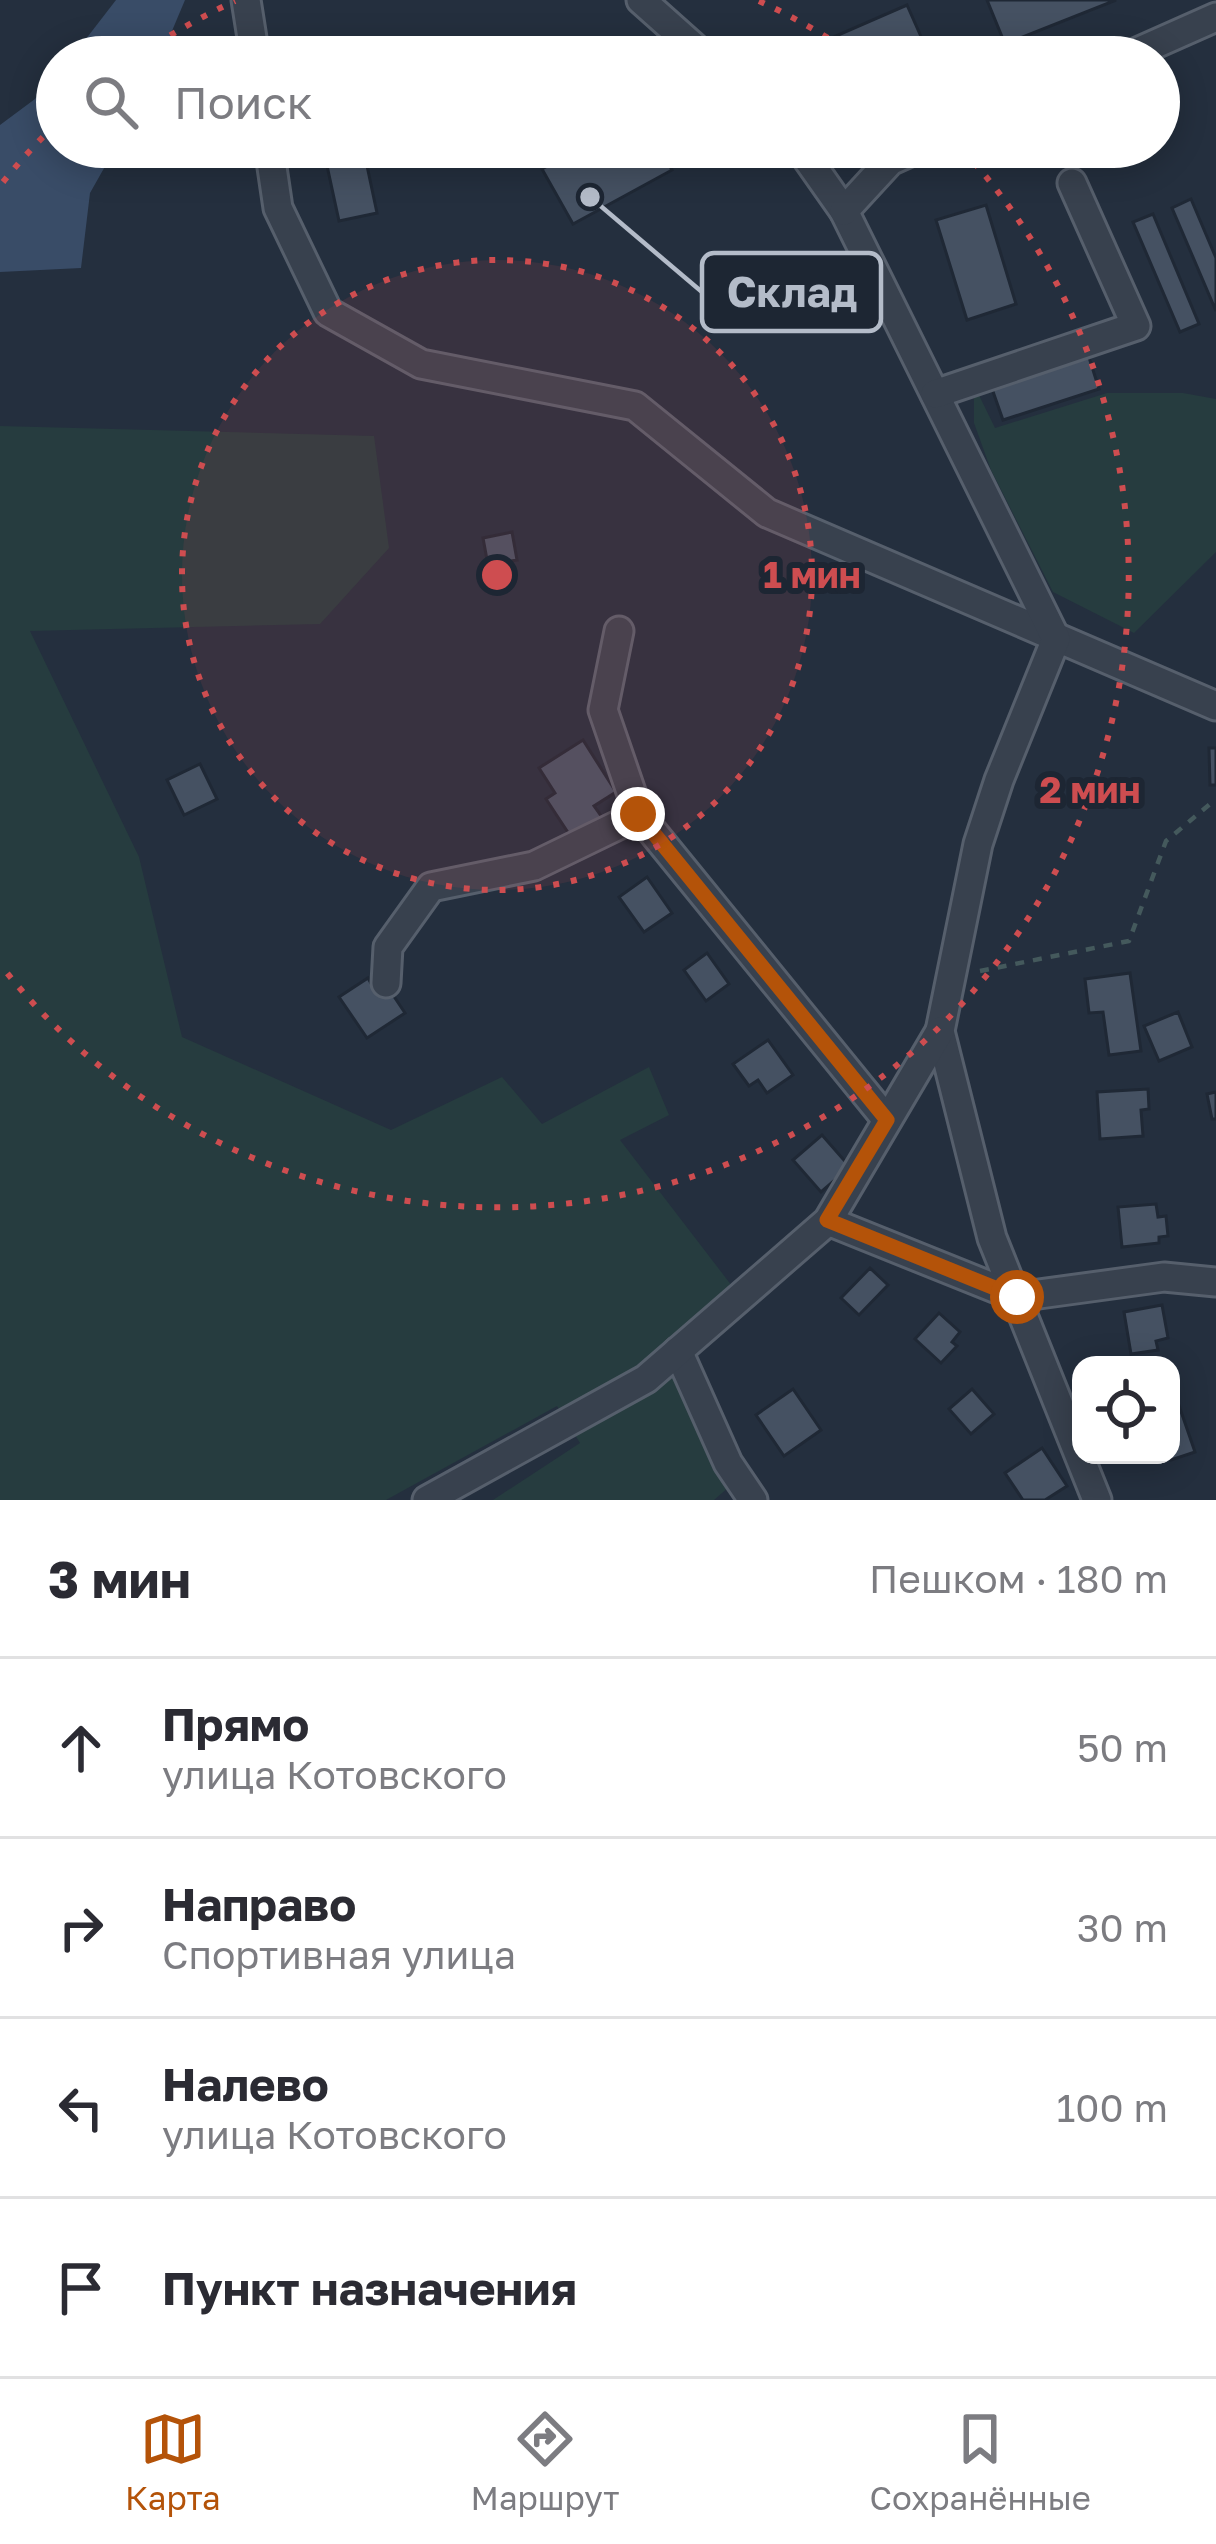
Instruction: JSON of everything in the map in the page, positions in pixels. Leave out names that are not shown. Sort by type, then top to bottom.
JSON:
[{"type":"street","points":[[246,0],[252,36]]},
{"type":"street","points":[[641,0],[681,36]]},
{"type":"street","points":[[1173,36],[1216,17]]},
{"type":"street","points":[[271,168],[278,208],[328,312],[422,364],[634,406],[767,513],[1216,706]]},
{"type":"street","points":[[427,1500],[646,1379],[827,1220],[940,1030],[977,844],[1056,639],[844,211],[814,168]]},
{"type":"street","points":[[844,211],[884,168]]},
{"type":"street","points":[[935,394],[1136,326],[1072,183]]},
{"type":"street","points":[[619,631],[603,710],[638,814],[887,1120]]},
{"type":"street","points":[[386,983],[388,947],[431,887],[534,866],[638,814]]},
{"type":"street","points":[[940,1030],[992,1238],[1097,1500]]},
{"type":"street","points":[[827,1220],[1017,1297],[1164,1277],[1216,1282]]},
{"type":"street","points":[[677,1352],[728,1463],[753,1500]]},
{"type":"path","points":[[951,976],[1129,941],[1166,841],[1216,799]]},
{"type":"green space","points":[[974,385],[995,428],[1107,393],[1183,393],[1216,399],[1216,552],[1134,633],[1053,592],[991,470],[974,423]]},
{"type":"green space","points":[[0,426],[374,436],[389,548],[320,624],[30,631],[139,857],[182,1037],[391,1130],[502,1077],[542,1124],[649,1067],[669,1115],[620,1140],[732,1286],[666,1355],[730,1486],[714,1500],[493,1500],[580,1443],[557,1406],[386,1500],[0,1500]]},
{"type":"water","points":[[116,0],[185,0],[170,36],[88,36]]},
{"type":"water","points":[[35,99],[36,168],[104,168],[90,193],[81,268],[0,272],[0,125]]},
{"type":"building","points":[[987,0],[1116,0],[1025,36],[1002,36]]},
{"type":"building","points":[[907,5],[921,36],[836,36]]},
{"type":"building","points":[[328,168],[367,168],[377,213],[339,221]]},
{"type":"building","points":[[671,168],[672,170],[573,224],[542,169]]},
{"type":"building","points":[[1191,199],[1216,258],[1216,311],[1172,208]]},
{"type":"building","points":[[986,205],[1016,304],[967,320],[936,220]]},
{"type":"building","points":[[1153,214],[1199,324],[1180,332],[1133,222]]},
{"type":"building","points":[[1087,351],[1099,389],[1003,420],[990,383]]},
{"type":"building","points":[[512,532],[517,560],[488,565],[483,538]]},
{"type":"building","points":[[583,740],[616,792],[594,806],[602,817],[571,837],[546,799],[555,793],[539,768]]},
{"type":"building","points":[[1209,748],[1216,748],[1216,785],[1210,785]]},
{"type":"building","points":[[200,764],[217,799],[184,815],[167,780]]},
{"type":"building","points":[[647,877],[672,913],[644,932],[619,897]]},
{"type":"building","points":[[707,953],[729,984],[706,1001],[684,970]]},
{"type":"building","points":[[1130,973],[1141,1051],[1109,1055],[1103,1012],[1089,1013],[1085,979]]},
{"type":"building","points":[[368,978],[373,987],[383,980],[405,1013],[367,1038],[339,997]]},
{"type":"building","points":[[1178,1012],[1192,1047],[1159,1061],[1144,1026]]},
{"type":"building","points":[[768,1040],[793,1075],[767,1093],[758,1080],[749,1086],[733,1064]]},
{"type":"building","points":[[1148,1089],[1149,1109],[1141,1110],[1143,1136],[1100,1139],[1097,1092]]},
{"type":"building","points":[[1216,1092],[1216,1119],[1212,1119],[1207,1094]]},
{"type":"building","points":[[822,1135],[850,1167],[821,1192],[793,1160]]},
{"type":"building","points":[[1156,1204],[1158,1217],[1166,1216],[1168,1236],[1159,1237],[1159,1243],[1122,1247],[1118,1207]]},
{"type":"building","points":[[870,1268],[888,1285],[859,1315],[841,1298]]},
{"type":"building","points":[[1162,1305],[1168,1338],[1156,1341],[1158,1350],[1131,1354],[1124,1312]]},
{"type":"building","points":[[939,1313],[960,1332],[952,1342],[957,1346],[941,1363],[915,1339]]},
{"type":"building","points":[[793,1389],[821,1430],[784,1456],[756,1415]]},
{"type":"building","points":[[972,1389],[994,1414],[971,1434],[949,1409]]},
{"type":"building","points":[[1180,1408],[1195,1452],[1180,1457]]},
{"type":"building","points":[[1042,1448],[1067,1486],[1045,1500],[1023,1500],[1005,1473]]},
{"type":"place","name":"Склад","points":[[590,197]]},
{"type":"route","points":[[638,814],[887,1120],[827,1220],[1017,1297]]}]
